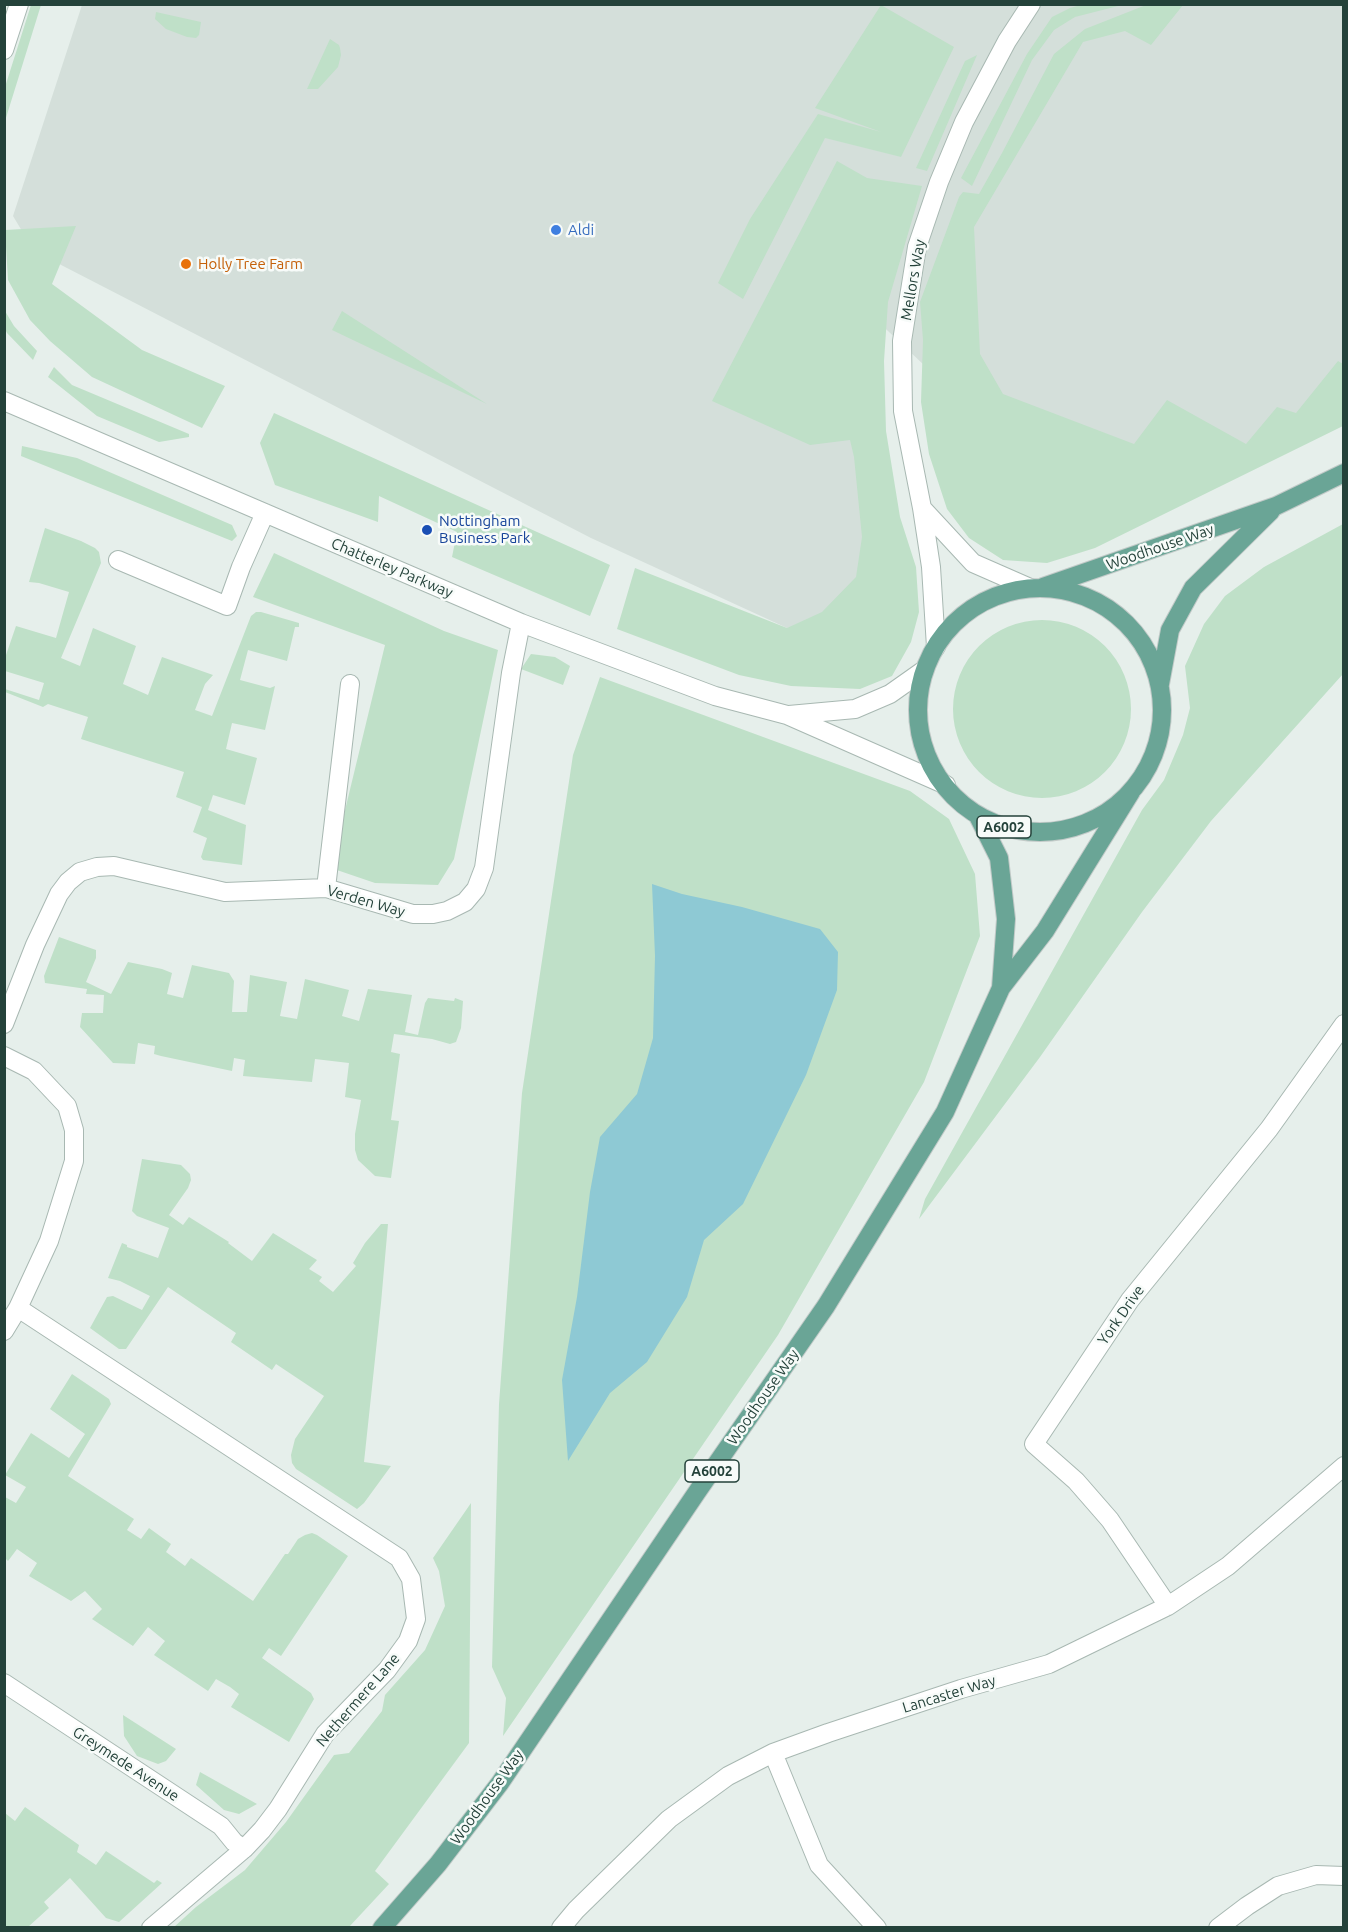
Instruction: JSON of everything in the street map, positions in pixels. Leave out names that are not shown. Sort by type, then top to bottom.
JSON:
[{"type":"main road","name":"Woodhouse Way","points":[[1037,587],[1276,506],[1344,473]]},
{"type":"main road","name":"Woodhouse Way","points":[[1160,686],[1170,630],[1193,588],[1276,506]]},
{"type":"main road","name":"A6002","points":[[1037,587],[1088,597],[1119,617],[1149,654],[1160,686],[1162,708],[1160,734],[1153,756],[1131,792],[1102,815],[1069,829],[1035,832],[1010,829],[978,816],[959,802],[926,753],[919,727],[918,703],[924,670],[936,647],[955,623],[972,608],[1001,593],[1037,587]]},
{"type":"main road","name":"Woodhouse Way","points":[[382,1928],[438,1864],[500,1783],[826,1306],[945,1112],[1001,988],[1045,931],[1131,792]]},
{"type":"main road","name":"Woodhouse Way","points":[[978,816],[999,858],[1006,919],[1001,988]]},
{"type":"street","points":[[4,50],[19,4]]},
{"type":"street","name":"Mellors Way","points":[[936,647],[931,567],[903,411],[902,341],[917,247],[939,182],[964,123],[1007,41],[1031,4]]},
{"type":"street","name":"Chatterley Parkway","points":[[4,401],[521,623],[715,696],[787,715]]},
{"type":"street","points":[[922,508],[973,563],[1037,587]]},
{"type":"street","points":[[118,560],[227,606],[265,513]]},
{"type":"street","name":"Verden Way","points":[[4,1024],[35,945],[59,894],[68,882],[81,872],[98,867],[114,866],[225,892],[326,888],[413,914],[447,911],[465,902],[476,889],[484,868],[511,673],[521,623]]},
{"type":"street","points":[[787,715],[855,709],[890,694],[924,670]]},
{"type":"street","points":[[326,888],[351,684]]},
{"type":"street","points":[[787,715],[946,785]]},
{"type":"street","name":"York Drive","points":[[1168,1606],[1110,1520],[1076,1481],[1034,1444],[1130,1300],[1269,1129],[1342,1031]]},
{"type":"street","points":[[4,1056],[34,1071],[52,1089],[67,1106],[74,1130],[74,1161],[49,1241],[18,1308],[4,1331]]},
{"type":"street","name":"Nethermere Lane","points":[[18,1308],[399,1558],[411,1579],[416,1619],[408,1641],[387,1670],[325,1734],[278,1809],[244,1850],[151,1928]]},
{"type":"street","name":"Lancaster Way","points":[[561,1928],[576,1910],[669,1819],[728,1776],[773,1753],[961,1689],[1049,1664],[1168,1606],[1228,1566],[1344,1466]]},
{"type":"street","name":"Greymede Avenue","points":[[4,1683],[221,1826],[244,1850]]},
{"type":"street","points":[[773,1753],[819,1864],[878,1928]]},
{"type":"street","points":[[1218,1928],[1246,1905],[1278,1886],[1316,1875],[1344,1876]]},
{"type":"shaded area","name":"Nottingham Business Park","points":[[82,5],[1343,5],[1343,407],[1153,492],[997,434],[870,314],[893,617],[787,628],[591,538],[34,251],[13,216]]},
{"type":"green space","points":[[1084,4],[1122,5],[1075,17],[1054,30],[1032,60],[972,186],[961,178],[1027,54],[1052,17]]},
{"type":"green space","points":[[31,5],[41,5],[5,121],[5,87]]},
{"type":"green space","points":[[881,5],[954,47],[901,157],[825,138],[743,299],[718,283],[750,219],[818,114],[881,132],[815,108]]},
{"type":"green space","points":[[1146,5],[1183,5],[1151,45],[1125,31],[1083,42],[974,227],[980,354],[1003,394],[1134,444],[1167,400],[1246,444],[1277,407],[1296,413],[1338,361],[1343,364],[1343,426],[1095,548],[1047,563],[1003,560],[969,538],[947,509],[929,454],[921,402],[923,340],[920,302],[959,197],[963,192],[979,194],[1054,54],[1085,29]]},
{"type":"green space","points":[[156,12],[201,22],[199,35],[196,38],[187,37],[166,29],[155,19]]},
{"type":"green space","points":[[330,39],[340,48],[338,67],[318,89],[307,89]]},
{"type":"green space","points":[[977,55],[927,171],[916,168],[965,61]]},
{"type":"green space","points":[[837,161],[867,178],[922,186],[888,302],[884,361],[886,431],[900,517],[916,567],[919,612],[911,642],[892,676],[860,689],[791,686],[739,675],[617,629],[635,568],[787,628],[822,612],[856,577],[862,537],[854,457],[850,440],[810,445],[712,401]]},
{"type":"green space","points":[[76,226],[52,284],[142,350],[225,386],[202,428],[92,377],[50,341],[30,320],[8,280],[5,230]]},
{"type":"green space","points":[[5,311],[14,326],[37,351],[33,360],[7,333]]},
{"type":"green space","points":[[342,311],[487,404],[332,330]]},
{"type":"green space","points":[[54,367],[72,385],[189,434],[189,437],[159,442],[97,416],[48,377]]},
{"type":"green space","points":[[274,413],[610,565],[590,616],[452,557],[457,532],[379,496],[378,522],[275,485],[260,443]]},
{"type":"green space","points":[[22,446],[77,458],[232,525],[237,536],[232,541],[21,456]]},
{"type":"green space","points":[[1343,524],[1343,674],[1211,821],[1142,912],[1040,1057],[919,1219],[925,1199],[1142,810],[1164,780],[1183,735],[1190,708],[1185,666],[1204,624],[1225,596],[1264,567]]},
{"type":"green space","points":[[45,528],[95,548],[99,552],[101,563],[61,658],[80,666],[93,628],[136,646],[123,684],[148,695],[162,657],[213,675],[205,684],[195,710],[212,716],[251,616],[256,612],[261,612],[299,623],[299,627],[295,627],[287,661],[248,650],[240,680],[270,688],[275,686],[265,730],[232,723],[226,749],[257,758],[245,805],[213,795],[208,810],[246,825],[242,865],[203,860],[201,857],[207,838],[193,832],[202,807],[176,797],[184,772],[81,739],[88,717],[48,704],[43,707],[5,692],[5,689],[39,700],[44,683],[5,671],[5,658],[16,626],[56,638],[69,592],[29,582]]},
{"type":"green space","points":[[274,553],[444,631],[498,650],[454,859],[438,885],[375,883],[331,868],[385,645],[253,597]]},
{"type":"green space","points":[[1042,620],[1076,627],[1105,646],[1124,675],[1131,709],[1124,743],[1105,772],[1076,791],[1042,798],[1008,791],[979,772],[960,743],[953,709],[960,675],[979,646],[1008,627]]},
{"type":"green space","points":[[531,654],[555,657],[570,666],[563,685],[521,669]]},
{"type":"green space","points":[[600,677],[910,791],[949,819],[975,874],[980,936],[924,1082],[778,1335],[503,1736],[506,1698],[492,1667],[499,1404],[522,1093],[573,755]]},
{"type":"green space","points":[[59,937],[96,950],[96,958],[86,982],[111,994],[128,962],[172,973],[167,994],[183,998],[192,965],[229,973],[234,981],[232,1012],[247,1012],[250,975],[287,982],[280,1016],[297,1019],[305,979],[349,990],[342,1016],[359,1021],[368,989],[412,995],[405,1032],[418,1035],[428,998],[454,1001],[455,998],[463,1001],[461,1028],[456,1042],[450,1044],[394,1034],[391,1052],[400,1054],[391,1120],[399,1121],[391,1178],[375,1176],[358,1160],[355,1150],[355,1134],[361,1100],[345,1097],[349,1063],[315,1059],[312,1082],[243,1076],[245,1060],[234,1058],[232,1071],[154,1054],[155,1046],[138,1043],[135,1064],[113,1063],[80,1027],[82,1013],[103,1013],[104,995],[86,994],[87,989],[45,983],[44,976]]},
{"type":"green space","points":[[142,1159],[181,1165],[190,1174],[191,1180],[188,1188],[169,1215],[183,1225],[189,1217],[229,1242],[252,1261],[273,1233],[317,1260],[309,1269],[322,1277],[319,1281],[333,1292],[356,1266],[353,1263],[365,1243],[381,1224],[388,1224],[364,1462],[391,1466],[357,1509],[296,1469],[292,1463],[291,1455],[295,1439],[324,1396],[276,1364],[272,1370],[231,1342],[236,1333],[168,1287],[126,1349],[119,1349],[90,1328],[107,1297],[113,1296],[142,1310],[150,1296],[120,1281],[108,1278],[122,1243],[158,1258],[169,1228],[137,1216],[132,1211]]},
{"type":"green space","points":[[72,1374],[109,1399],[111,1404],[68,1476],[134,1519],[127,1530],[141,1539],[149,1528],[171,1544],[166,1552],[185,1566],[191,1558],[253,1601],[285,1554],[288,1554],[298,1539],[305,1535],[312,1533],[317,1535],[348,1556],[281,1656],[269,1648],[262,1658],[311,1693],[314,1699],[289,1742],[231,1707],[239,1694],[230,1687],[216,1679],[208,1691],[154,1655],[165,1641],[148,1627],[133,1646],[92,1619],[102,1609],[85,1591],[71,1601],[29,1576],[37,1563],[17,1549],[8,1561],[5,1558],[5,1497],[16,1503],[26,1487],[5,1475],[31,1433],[69,1458],[85,1434],[50,1409]]},
{"type":"green space","points":[[471,1503],[469,1743],[375,1871],[389,1884],[349,1927],[174,1927],[196,1907],[245,1870],[286,1822],[334,1755],[349,1753],[382,1711],[385,1695],[425,1650],[445,1606],[439,1571],[433,1558]]},
{"type":"green space","points":[[123,1715],[176,1749],[166,1761],[158,1764],[137,1756],[124,1736]]},
{"type":"green space","points":[[200,1772],[257,1804],[239,1814],[224,1810],[196,1785]]},
{"type":"green space","points":[[25,1807],[79,1845],[77,1852],[96,1865],[106,1851],[154,1883],[157,1880],[162,1883],[119,1922],[106,1918],[70,1878],[44,1902],[49,1908],[28,1927],[5,1927],[5,1813],[15,1821]]},
{"type":"water","points":[[652,884],[682,894],[742,907],[820,929],[838,952],[837,990],[806,1075],[743,1204],[704,1240],[687,1297],[647,1362],[610,1393],[568,1461],[562,1380],[577,1297],[590,1192],[600,1137],[637,1094],[653,1038],[655,956]]},
{"type":"place","name":"Aldi","points":[[556,230]]},
{"type":"place","name":"Holly Tree Farm","points":[[186,264]]},
{"type":"place","name":"Nottingham Business Park","points":[[427,530]]}]
